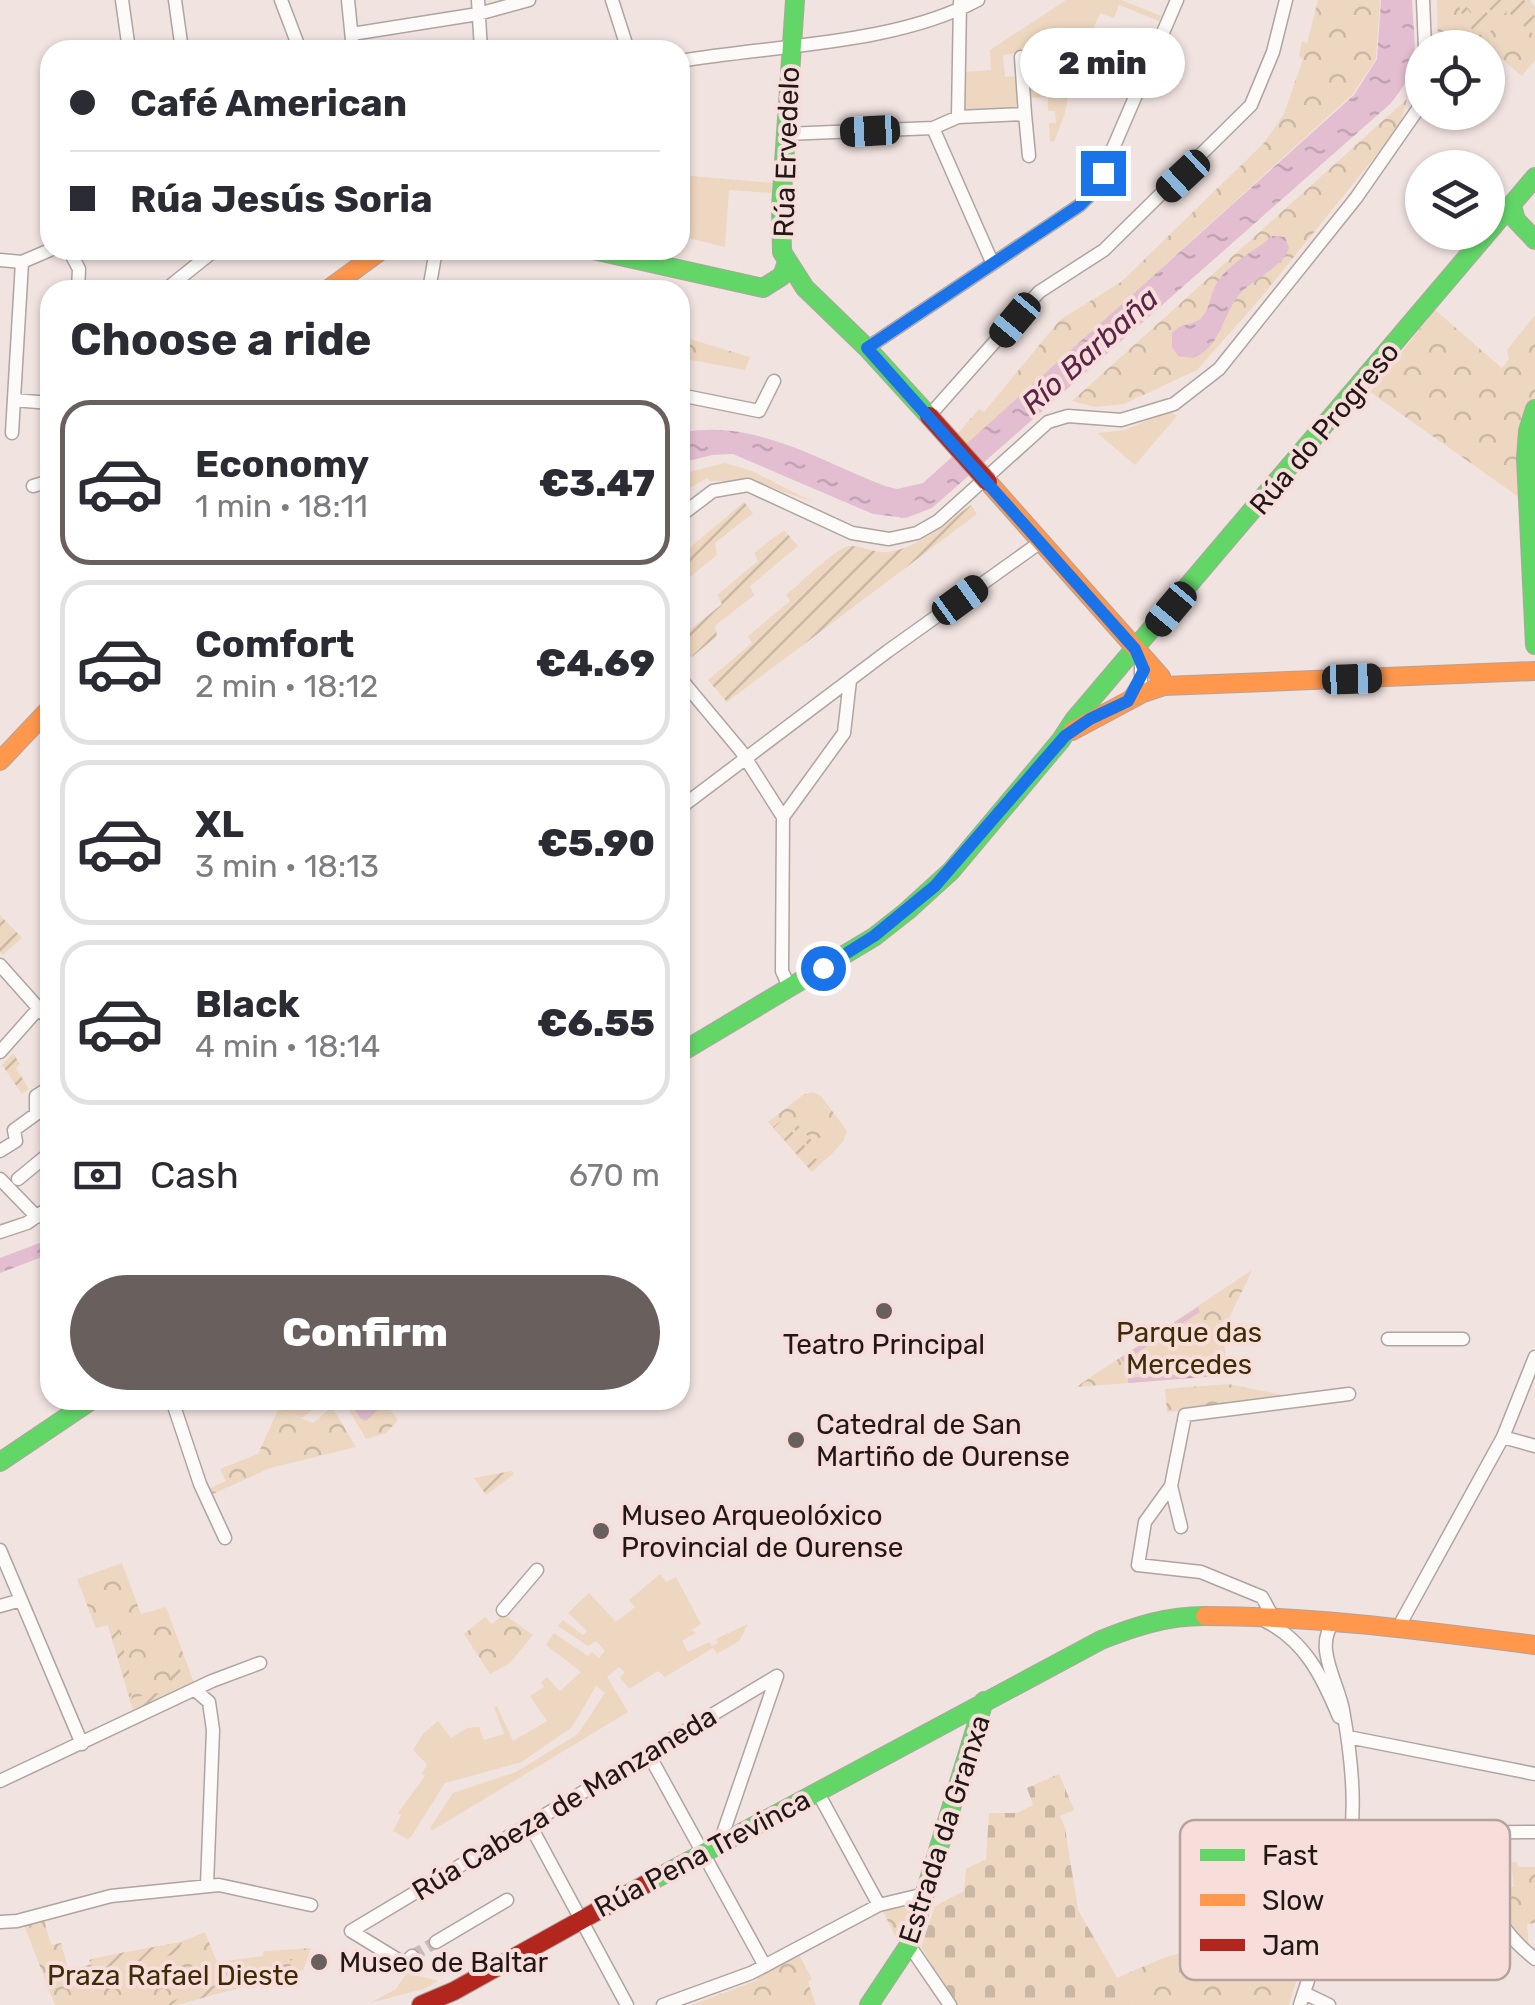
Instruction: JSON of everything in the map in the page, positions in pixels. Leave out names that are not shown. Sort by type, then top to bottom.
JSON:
[{"type":"street","points":[[122,0],[128,40]]},
{"type":"street","points":[[175,0],[181,40]]},
{"type":"street","points":[[281,0],[296,40]]},
{"type":"street","points":[[348,0],[352,40]]},
{"type":"street","points":[[352,34],[529,0]]},
{"type":"street","points":[[612,0],[625,40]]},
{"type":"street","name":"Rúa Ervedelo","points":[[795,0],[781,244],[787,262],[806,288],[928,416],[991,476],[1139,659]]},
{"type":"street","points":[[690,60],[790,48],[937,20],[960,5],[978,0]]},
{"type":"street","points":[[867,348],[1080,205],[1095,190],[1177,0]]},
{"type":"street","points":[[928,416],[1038,292],[1104,250],[1251,105],[1273,52],[1286,0]]},
{"type":"street","points":[[1424,0],[1425,30]]},
{"type":"street","points":[[958,118],[960,5]]},
{"type":"street","points":[[478,7],[480,40]]},
{"type":"street","points":[[1021,57],[1029,156]]},
{"type":"street","points":[[785,134],[933,128],[958,118],[1025,114]]},
{"type":"street","points":[[933,128],[992,262]]},
{"type":"street","points":[[690,508],[713,491],[748,486],[852,533],[889,539],[917,534],[991,476],[1048,422],[1068,416],[1121,420],[1174,404],[1219,369],[1356,198],[1405,128]]},
{"type":"street","name":"Rúa do Progreso","points":[[1065,736],[1122,704],[1139,659],[1535,178]]},
{"type":"street","points":[[1512,206],[1516,220],[1531,234]]},
{"type":"street","points":[[0,260],[22,262],[40,254]]},
{"type":"street","points":[[178,280],[202,260]]},
{"type":"street","points":[[340,280],[368,260]]},
{"type":"street","points":[[638,260],[763,288],[782,276],[787,262]]},
{"type":"street","points":[[12,432],[22,262]]},
{"type":"street","points":[[690,398],[759,411],[774,381]]},
{"type":"street","points":[[14,400],[40,401]]},
{"type":"street","points":[[1535,410],[1528,431],[1526,458],[1535,645]]},
{"type":"street","points":[[33,486],[40,484]]},
{"type":"street","points":[[690,801],[1042,541]]},
{"type":"street","points":[[1139,659],[1161,677],[1164,686]]},
{"type":"street","name":"Rúa do Progreso","points":[[690,1047],[874,936],[935,886],[1115,673],[1139,659]]},
{"type":"street","points":[[1115,673],[1104,701],[1106,705],[1122,704],[1164,686],[1535,671]]},
{"type":"street","points":[[783,817],[844,734],[850,680]]},
{"type":"street","points":[[690,691],[746,761],[783,817],[782,971],[790,989]]},
{"type":"street","points":[[0,761],[40,719]]},
{"type":"street","points":[[0,1052],[39,1008],[3,974]]},
{"type":"street","points":[[0,1151],[16,1141],[14,1130],[36,1114],[36,1096],[40,1093]]},
{"type":"street","points":[[18,1180],[40,1161]]},
{"type":"street","points":[[0,1179],[37,1218]]},
{"type":"street","points":[[0,1232],[40,1215]]},
{"type":"street","points":[[1388,1339],[1463,1339]]},
{"type":"street","points":[[1398,1628],[1503,1436],[1535,1357]]},
{"type":"street","points":[[1181,1527],[1171,1486],[1184,1415],[1349,1394]]},
{"type":"street","points":[[2,1457],[76,1410]]},
{"type":"street","points":[[175,1410],[200,1484],[225,1538]]},
{"type":"street","points":[[1503,1436],[1535,1446]]},
{"type":"street","points":[[1171,1486],[1145,1522],[1138,1565],[1201,1572],[1262,1597],[1265,1618],[1286,1631],[1308,1654],[1348,1738]]},
{"type":"street","points":[[0,1550],[82,1744]]},
{"type":"street","points":[[503,1610],[537,1570]]},
{"type":"street","points":[[0,1606],[20,1600]]},
{"type":"street","name":"Rúa Pena Trevinca","points":[[421,2005],[454,1991],[1101,1640],[1141,1624],[1180,1616],[1265,1618],[1398,1628],[1535,1645]]},
{"type":"street","points":[[1296,1642],[1296,1628],[1301,1620]]},
{"type":"street","points":[[1334,1622],[1324,1644],[1340,1694],[1348,1738],[1351,1820]]},
{"type":"street","points":[[0,1782],[260,1663]]},
{"type":"street","name":"Rúa Cabeza de Manzaneda","points":[[409,1960],[351,1931],[777,1676],[711,1849]]},
{"type":"street","points":[[195,1690],[210,1702],[213,1730],[207,1885]]},
{"type":"street","name":"Estrada da Granxa","points":[[869,2005],[908,1945],[984,1702]]},
{"type":"street","points":[[1348,1738],[1535,1774]]},
{"type":"street","points":[[648,1753],[711,1849],[766,1966]]},
{"type":"street","points":[[817,1791],[879,1905]]},
{"type":"street","points":[[529,1823],[626,2005]]},
{"type":"street","points":[[0,1922],[111,1896],[218,1884],[311,1905]]},
{"type":"street","points":[[663,2005],[766,1966],[879,1905],[925,1894]]},
{"type":"street","points":[[436,1942],[507,1900]]},
{"type":"street","points":[[1510,1936],[1535,1959]]},
{"type":"street","points":[[908,1945],[950,2005]]},
{"type":"street","points":[[1302,1999],[1328,2005]]},
{"type":"green space","points":[[1066,0],[1121,0],[1161,16],[1159,21],[1119,5],[1114,18],[1100,13],[1072,80],[1054,142],[1050,141],[1049,123],[1056,123],[1055,111],[1048,111],[1048,97],[1030,98],[1028,52],[1003,55],[1005,77],[1013,76],[1018,81],[1019,102],[1015,107],[965,110],[965,72],[991,70],[990,50]]},
{"type":"green space","points":[[1318,0],[1380,0],[1376,59],[1353,94],[963,448],[954,438],[979,409],[984,412],[1060,320],[1121,282],[1264,143],[1284,114],[1303,59],[1299,56],[1302,41],[1307,43]]},
{"type":"green space","points":[[1437,0],[1530,0],[1535,7],[1535,60],[1522,76],[1505,62],[1505,30],[1438,30]]},
{"type":"green space","points":[[1462,0],[1470,13],[1483,7],[1495,25],[1491,30],[1473,30],[1459,6]]},
{"type":"green space","points":[[1495,0],[1524,0],[1535,17],[1535,36],[1507,11],[1498,21],[1487,5]]},
{"type":"green space","points":[[1405,101],[1400,126],[1197,370],[1124,404],[1095,407],[1072,401]]},
{"type":"green space","points":[[690,176],[773,183],[772,193],[729,190],[725,247],[690,238]]},
{"type":"green space","points":[[1435,310],[1502,368],[1509,359],[1507,350],[1535,315],[1535,395],[1527,423],[1520,498],[1370,392]]},
{"type":"green space","points":[[690,339],[750,357],[745,370],[690,360]]},
{"type":"green space","points":[[1169,411],[1177,416],[1135,465],[1097,433],[1125,430]]},
{"type":"green space","points":[[725,463],[752,471],[813,502],[753,481],[707,478],[690,488],[690,472]]},
{"type":"green space","points":[[744,502],[753,513],[715,543],[717,555],[690,577],[690,548]]},
{"type":"green space","points":[[971,505],[977,514],[727,702],[708,680],[752,643],[748,636],[790,601],[786,595],[835,553],[849,546],[883,552],[899,550],[932,533]]},
{"type":"green space","points":[[784,530],[798,546],[750,586],[754,595],[715,626],[717,636],[692,657],[690,630],[722,604],[717,595],[758,561],[754,553]]},
{"type":"green space","points":[[0,915],[22,938],[3,955],[0,952]]},
{"type":"green space","points":[[13,1053],[20,1064],[16,1068],[29,1089],[22,1094],[2,1065]]},
{"type":"green space","points":[[813,1092],[821,1096],[847,1131],[837,1148],[812,1172],[768,1122],[803,1095]]},
{"type":"green space","points":[[807,1108],[811,1112],[797,1124],[814,1143],[827,1131],[830,1135],[813,1151],[789,1123]]},
{"type":"green space","points":[[782,1120],[817,1160],[841,1138],[845,1139],[812,1172],[773,1127]]},
{"type":"green space","name":"Parque das Mercedes","points":[[1252,1270],[1225,1335],[1227,1361],[1234,1375],[1076,1387]]},
{"type":"green space","points":[[1228,1384],[1298,1398],[1167,1412],[1165,1389]]},
{"type":"green space","points":[[278,1410],[313,1410],[302,1418]]},
{"type":"green space","points":[[278,1410],[313,1423],[334,1410],[356,1447],[270,1468],[213,1494],[210,1488],[226,1481],[220,1469],[258,1454]]},
{"type":"green space","points":[[349,1410],[390,1410],[398,1420],[386,1433],[366,1439]]},
{"type":"green space","points":[[512,1471],[514,1474],[486,1495],[474,1478]]},
{"type":"green space","points":[[122,1563],[141,1614],[166,1607],[194,1683],[133,1710],[108,1625],[96,1628],[77,1579]]},
{"type":"green space","points":[[660,1574],[666,1582],[676,1577],[701,1624],[691,1630],[696,1633],[682,1641],[688,1652],[709,1642],[712,1646],[718,1643],[716,1639],[748,1624],[740,1640],[717,1654],[713,1648],[665,1677],[658,1671],[629,1689],[620,1677],[625,1672],[619,1667],[607,1677],[628,1712],[433,1830],[430,1828],[453,1793],[516,1772],[578,1734],[605,1693],[596,1686],[572,1727],[522,1762],[445,1783],[411,1837],[393,1831],[401,1815],[398,1813],[425,1776],[422,1774],[427,1764],[413,1750],[423,1734],[438,1721],[451,1738],[467,1728],[479,1727],[484,1740],[504,1734],[494,1707],[497,1706],[513,1741],[547,1721],[530,1696],[544,1687],[541,1682],[547,1677],[560,1691],[581,1672],[546,1645],[554,1633],[588,1656],[592,1652],[599,1658],[605,1651],[596,1641],[588,1646],[558,1626],[563,1620],[583,1635],[587,1631],[568,1613],[589,1593],[616,1622],[635,1607],[629,1600]]},
{"type":"green space","points":[[504,1614],[533,1635],[510,1663],[490,1674],[464,1634],[485,1617],[492,1624]]},
{"type":"green space","points":[[117,1622],[129,1672],[133,1710],[108,1625]]},
{"type":"green space","points":[[168,1665],[179,1668],[189,1685],[142,1707],[137,1697],[166,1695],[172,1689]]},
{"type":"green space","points":[[1059,1774],[1074,1810],[1060,1816],[1078,1910],[1133,2005],[956,2005],[921,1947],[935,1906],[964,1891],[966,1869],[986,1859],[989,1813],[1017,1813],[1033,1805],[1027,1788]]},
{"type":"green space","points":[[1511,1862],[1517,1862],[1518,1867],[1535,1867],[1535,1923],[1527,1924],[1529,1947],[1535,1947],[1535,1956],[1510,1933],[1510,1887],[1514,1887]]},
{"type":"green space","points":[[911,1902],[903,1929],[896,1938],[883,1911]]},
{"type":"green space","name":"Praza Rafael Dieste","points":[[44,1919],[51,1945],[61,1943],[69,1972],[91,1964],[91,1959],[181,1942],[205,1932],[217,1962],[263,1956],[264,1951],[311,1948],[303,1970],[177,2005],[55,2005],[24,1925]]},
{"type":"green space","points":[[182,1942],[180,1946],[185,1951],[114,1972],[83,1969],[92,1966],[89,1960]]},
{"type":"green space","points":[[1180,1953],[1180,1980],[1297,1980],[1289,2005],[1133,2005],[1117,1978]]},
{"type":"green space","points":[[799,1955],[812,1979],[808,1982],[816,2005],[692,2005],[758,1980],[756,1976]]},
{"type":"green space","points":[[290,1959],[307,1959],[303,1970],[177,2005],[161,2005],[228,1981],[226,1973],[241,1969],[244,1978],[291,1967]]},
{"type":"green space","points":[[407,1973],[438,1981],[370,2003],[396,1989]]},
{"type":"water","name":"Río Barbaña","points":[[1381,0],[1412,0],[1414,30],[1405,30],[1405,84],[1390,104],[932,508],[906,518],[873,514],[733,454],[690,460],[690,432],[734,431],[785,444],[885,486],[897,489],[923,483],[1354,95],[1377,59]]},
{"type":"water","points":[[1272,236],[1285,237],[1289,248],[1285,256],[1238,296],[1209,347],[1193,358],[1178,356],[1172,347],[1172,333],[1200,319],[1222,275]]},
{"type":"water","points":[[40,1243],[40,1258],[0,1273],[0,1258]]},
{"type":"water","points":[[1198,1307],[1200,1312],[1123,1362],[1120,1358]]},
{"type":"water","points":[[1227,1370],[1229,1375],[1128,1383],[1128,1378]]},
{"type":"water","points":[[355,1410],[378,1410],[366,1421]]},
{"type":"tunnel","points":[[412,1956],[436,1942]]},
{"type":"traffic: fast","points":[[795,0],[781,208],[782,252],[805,288],[929,416]]},
{"type":"traffic: fast","points":[[690,1047],[874,937],[951,871],[1074,720],[1535,177]]},
{"type":"traffic: fast","points":[[1512,206],[1516,220],[1535,240]]},
{"type":"traffic: fast","points":[[638,260],[763,288],[782,276],[787,262]]},
{"type":"traffic: fast","points":[[1535,409],[1526,458],[1535,645]]},
{"type":"traffic: fast","points":[[0,1462],[77,1410]]},
{"type":"traffic: fast","points":[[646,1884],[1101,1640],[1152,1623],[1205,1616]]},
{"type":"traffic: fast","points":[[869,2005],[909,1945],[984,1701]]},
{"type":"traffic: slow","points":[[341,280],[368,260]]},
{"type":"traffic: slow","points":[[988,482],[1161,677],[1164,686]]},
{"type":"traffic: slow","points":[[1072,731],[1164,686],[1535,671]]},
{"type":"traffic: slow","points":[[0,761],[40,719]]},
{"type":"traffic: slow","points":[[1205,1616],[1329,1621],[1535,1645]]},
{"type":"traffic: jam","points":[[929,416],[988,482]]},
{"type":"traffic: jam","points":[[421,2005],[454,1991],[646,1884]]},
{"type":"place","name":"Teatro Principal","points":[[884,1311]]},
{"type":"place","name":"Catedral de San Martiño de Ourense","points":[[796,1440]]},
{"type":"place","name":"Museo Arqueolóxico Provincial de Ourense","points":[[601,1531]]},
{"type":"place","name":"Museo de Baltar","points":[[319,1962]]},
{"type":"route","points":[[823,968],[921,900],[951,871],[1065,736],[1128,701],[1141,680],[1143,663],[1135,649],[867,348],[1080,205],[1095,190],[1103,173]]}]
